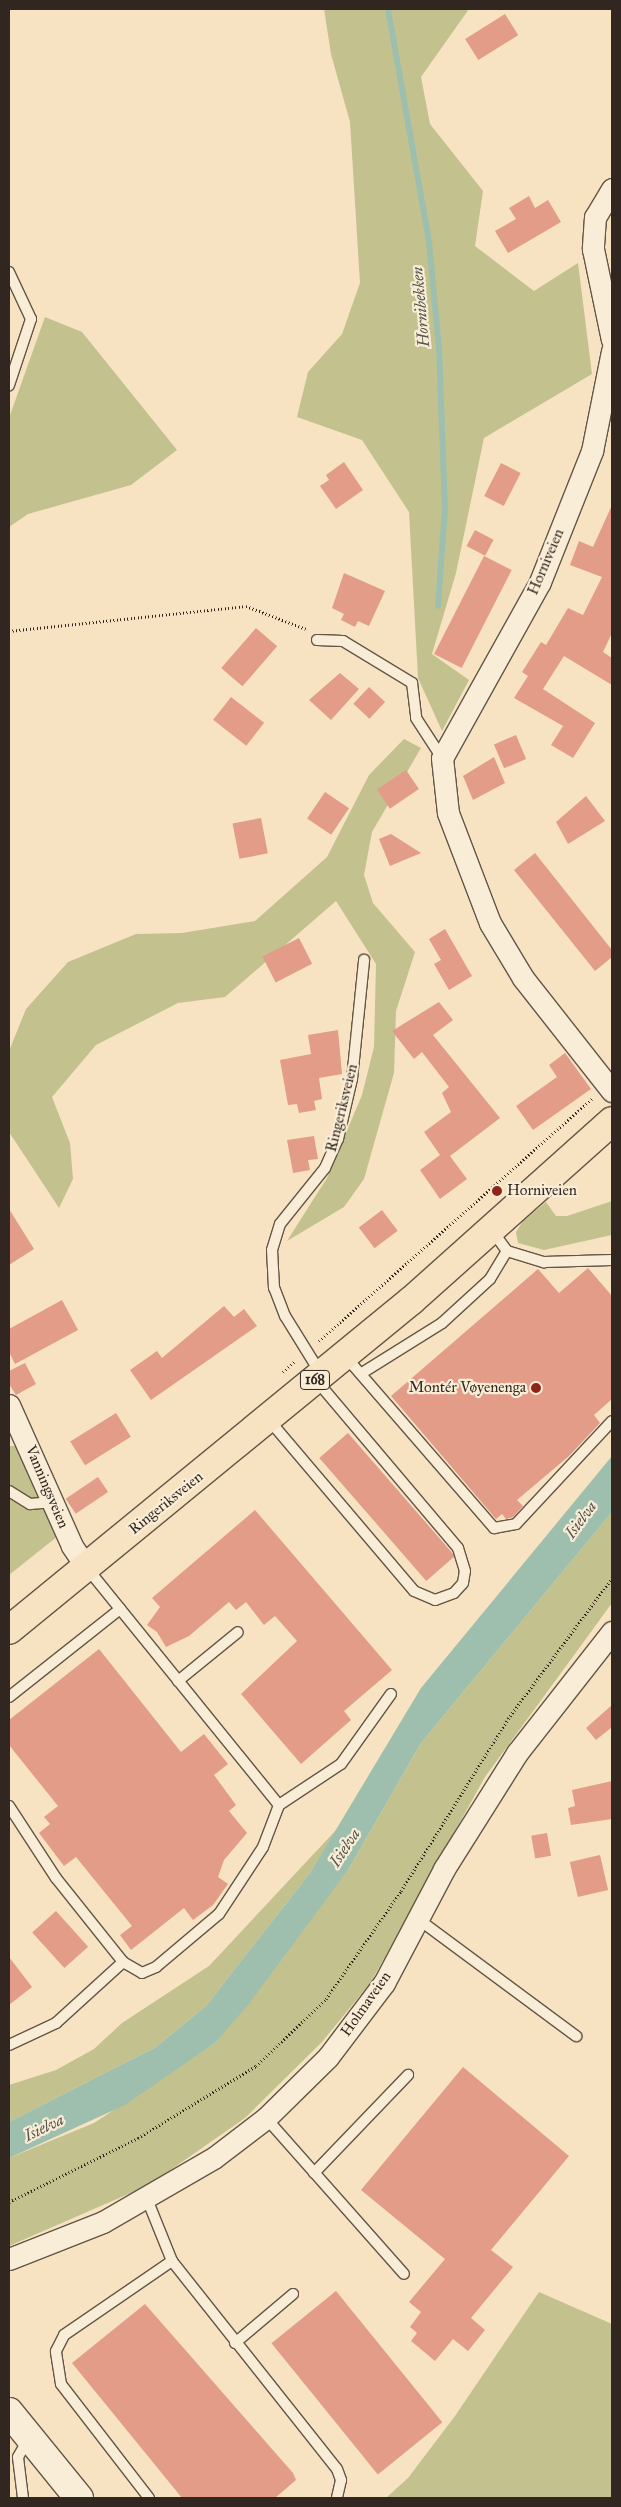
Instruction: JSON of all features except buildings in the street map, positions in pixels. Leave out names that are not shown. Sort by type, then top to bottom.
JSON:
[{"type":"main road","name":"Ringeriksveien","points":[[9,1630],[319,1377],[353,1364],[500,1240],[612,1121]]},
{"type":"street","points":[[612,189],[595,217],[593,249],[612,340]]},
{"type":"street","name":"Horniveien","points":[[442,758],[540,582],[592,450],[612,351]]},
{"type":"street","points":[[442,758],[448,812],[490,923],[523,978],[612,1091]]},
{"type":"street","name":"Vanningsveien","points":[[9,1405],[32,1448],[51,1502],[87,1568]]},
{"type":"street","name":"Holmaveien","points":[[9,2259],[147,2200],[215,2157],[266,2118],[328,2057],[384,1983],[418,1919],[517,1752],[612,1632]]},
{"type":"street","points":[[9,2412],[79,2498]]},
{"type":"lane","points":[[9,272],[32,319],[9,384]]},
{"type":"lane","points":[[317,640],[343,641],[412,683],[416,718],[442,758]]},
{"type":"lane","name":"Ringeriksveien","points":[[319,1377],[285,1316],[274,1288],[272,1250],[280,1224],[325,1168],[338,1138],[352,1079],[364,960]]},
{"type":"lane","points":[[612,1260],[544,1262],[500,1240],[490,1278],[442,1323],[353,1364],[494,1528],[516,1524],[612,1420]]},
{"type":"lane","points":[[268,1419],[414,1592],[435,1600],[454,1593],[463,1583],[465,1571],[458,1548],[319,1377]]},
{"type":"lane","points":[[9,1491],[30,1504],[51,1502]]},
{"type":"lane","points":[[87,1568],[280,1806]]},
{"type":"lane","points":[[9,1697],[120,1610]]},
{"type":"lane","points":[[178,1681],[238,1632]]},
{"type":"lane","points":[[9,1806],[56,1878],[123,1962],[142,1973],[156,1968],[219,1914],[263,1847],[280,1806],[322,1781],[340,1764],[391,1694]]},
{"type":"lane","points":[[418,1919],[576,2036]]},
{"type":"lane","points":[[9,2045],[56,2024],[123,1962]]},
{"type":"lane","points":[[314,2173],[408,2075]]},
{"type":"lane","points":[[266,2118],[404,2274]]},
{"type":"lane","points":[[147,2200],[172,2261],[337,2469],[341,2480],[337,2498]]},
{"type":"lane","points":[[150,2498],[61,2384],[56,2351],[64,2335],[133,2284],[172,2261]]},
{"type":"lane","points":[[235,2342],[293,2294]]},
{"type":"lane","points":[[30,2437],[18,2457],[21,2494],[32,2498]]},
{"type":"path","points":[[9,632],[246,606],[302,626],[317,640]]},
{"type":"path","points":[[9,2202],[138,2138],[256,2066],[326,1999],[401,1891],[510,1716],[612,1578]]},
{"type":"shaded area","points":[[324,9],[469,9],[421,77],[430,124],[483,191],[475,246],[534,291],[578,263],[592,374],[484,438],[456,573],[432,654],[469,680],[442,731],[418,678],[409,512],[362,440],[297,417],[308,372],[342,334],[360,283],[350,122],[331,54]]},
{"type":"shaded area","points":[[45,317],[82,332],[177,450],[131,485],[28,514],[9,527],[9,418]]},
{"type":"shaded area","points":[[404,739],[421,748],[372,832],[364,875],[373,903],[415,952],[396,1011],[394,1073],[364,1179],[344,1207],[287,1241],[327,1178],[362,1095],[374,1047],[376,964],[336,901],[225,997],[178,1003],[96,1045],[52,1097],[70,1143],[73,1179],[59,1208],[9,1132],[9,1051],[26,1009],[68,962],[136,934],[182,933],[255,921],[327,857],[369,775]]},
{"type":"shaded area","points":[[612,1201],[612,1235],[544,1250],[518,1243],[516,1232],[523,1221],[546,1202],[556,1216],[567,1216]]},
{"type":"shaded area","points":[[9,1446],[20,1446],[58,1536],[9,1575]]},
{"type":"shaded area","points":[[612,1512],[612,1603],[485,1777],[371,1982],[322,2042],[245,2118],[149,2185],[9,2246],[9,2158],[94,2123],[215,2043],[348,1870],[421,1743]]},
{"type":"shaded area","points":[[337,1829],[310,1873],[206,2006],[156,2047],[9,2122],[9,2085],[56,2070],[94,2049],[122,2023],[209,1966]]},
{"type":"shaded area","points":[[539,2292],[612,2324],[612,2498],[386,2498],[408,2478],[455,2416]]},
{"type":"water","name":"Isielva","points":[[612,1456],[612,1512],[421,1743],[348,1870],[248,2005],[215,2043],[125,2105],[9,2158],[9,2122],[156,2047],[206,2006],[310,1873],[421,1688]]},
{"type":"waterway","name":"Hornibekken","points":[[388,9],[429,242],[439,347],[445,508],[438,606]]},
{"type":"place","name":"Horniveien","points":[[497,1191]]},
{"type":"place","name":"Montér Vøyenenga","points":[[536,1388]]}]
